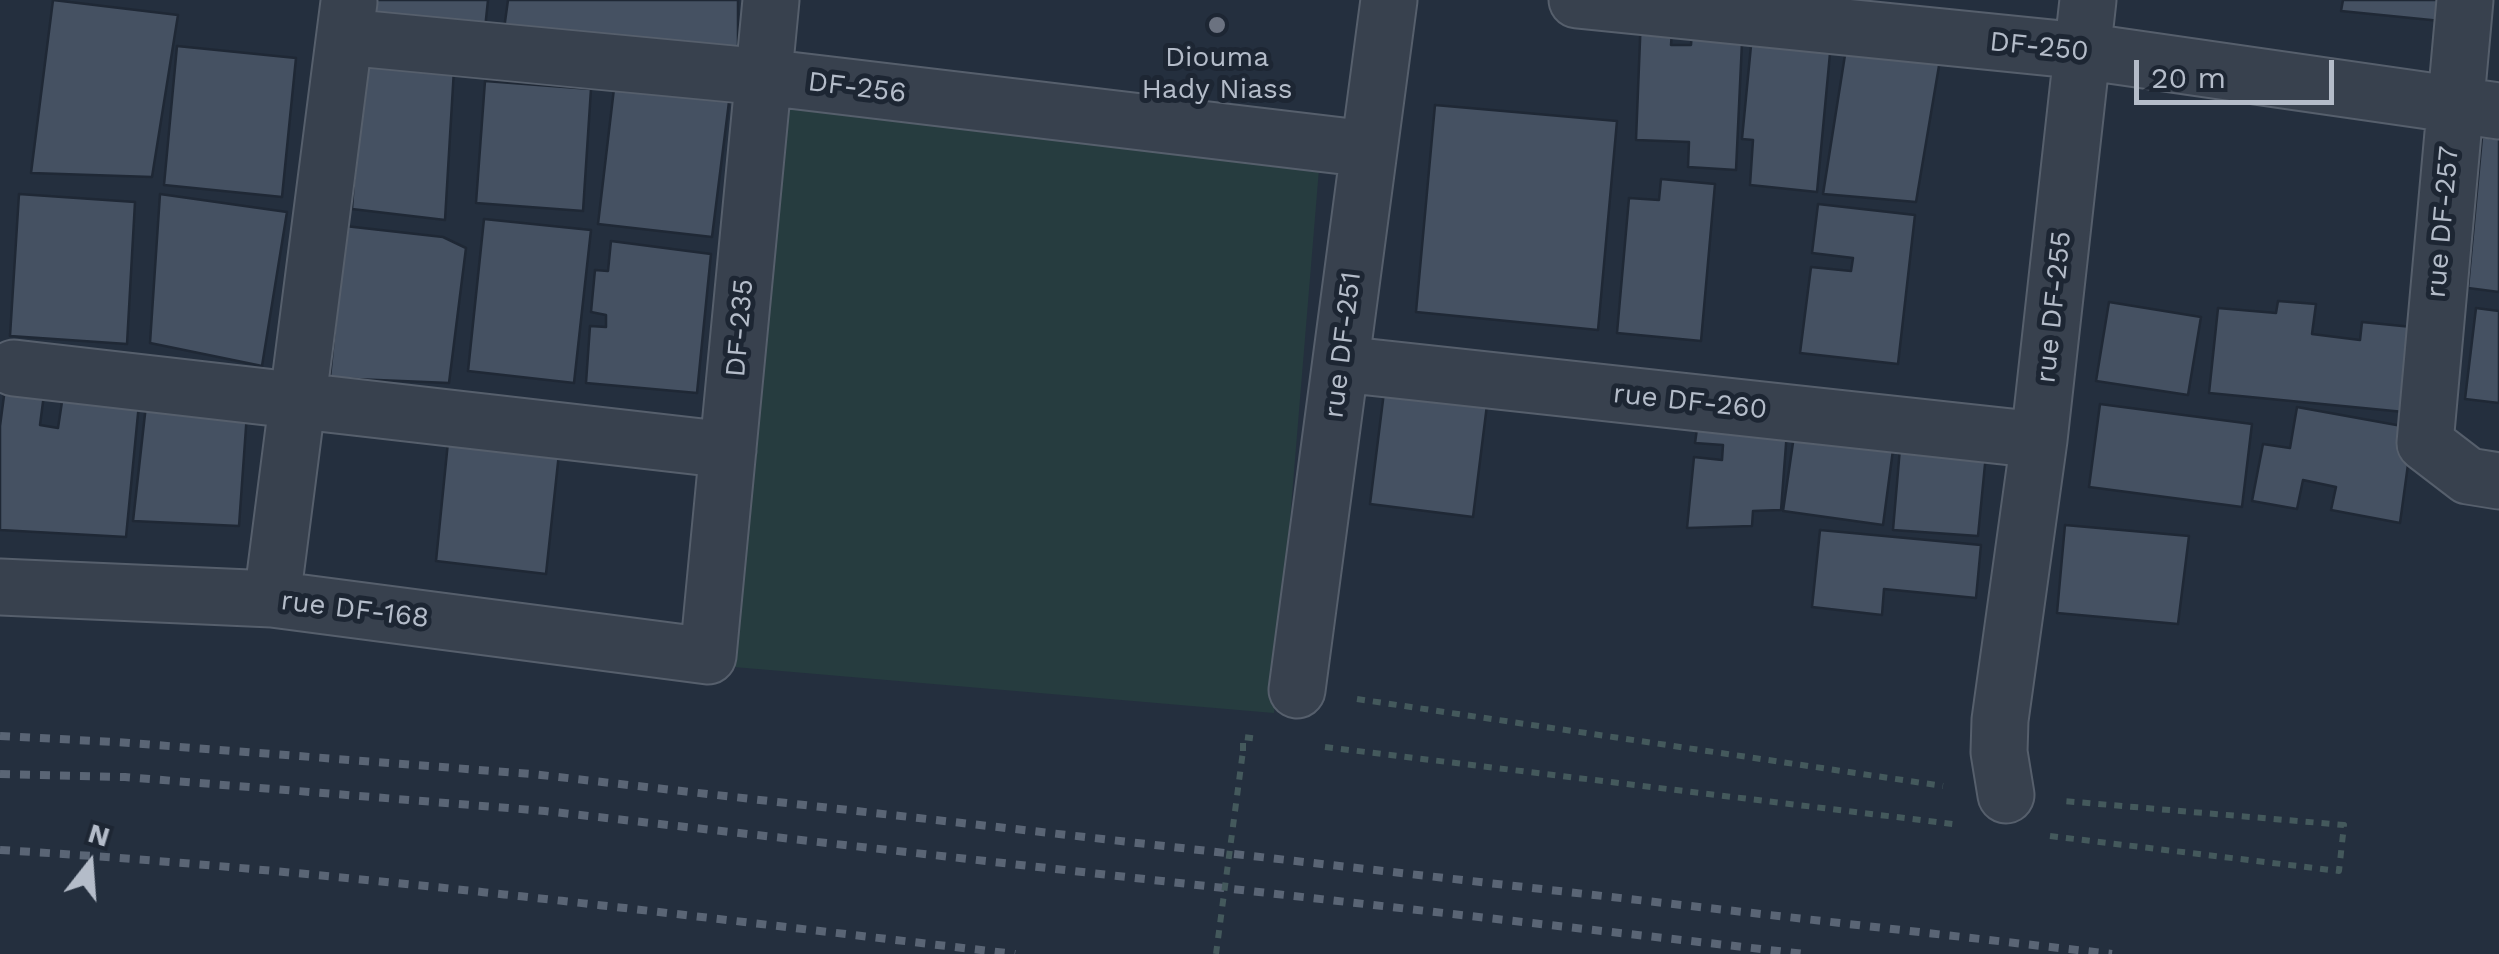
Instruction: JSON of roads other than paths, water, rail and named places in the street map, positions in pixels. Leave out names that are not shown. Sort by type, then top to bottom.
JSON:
[{"type":"street","name":"DF-235","points":[[708,656],[772,0]]},
{"type":"street","name":"rue DF-251","points":[[1297,690],[1389,0]]},
{"type":"street","name":"DF-250","points":[[1577,0],[2085,25],[2476,108]]},
{"type":"street","name":"rue DF-257","points":[[2465,0],[2476,108],[2425,444],[2468,476],[2499,481]]},
{"type":"street","name":"DF-256","points":[[347,18],[764,77],[1368,149]]},
{"type":"street","points":[[272,599],[347,18]]},
{"type":"street","name":"rue DF-255","points":[[1986,811],[1999,752],[2000,720],[2039,440],[2085,25]]},
{"type":"street","name":"rue DF-260","points":[[1341,364],[2039,440]]},
{"type":"street","points":[[14,368],[728,450]]},
{"type":"street","name":"rue DF-168","points":[[0,586],[272,599],[708,656]]},
{"type":"railway","points":[[0,736],[532,774],[2112,954]]},
{"type":"railway","points":[[0,774],[125,777],[545,811],[1805,954]]},
{"type":"railway","points":[[0,850],[381,881],[1015,954]]},
{"type":"place","name":"Diouma Hady Niass","points":[[1217,25]]}]
